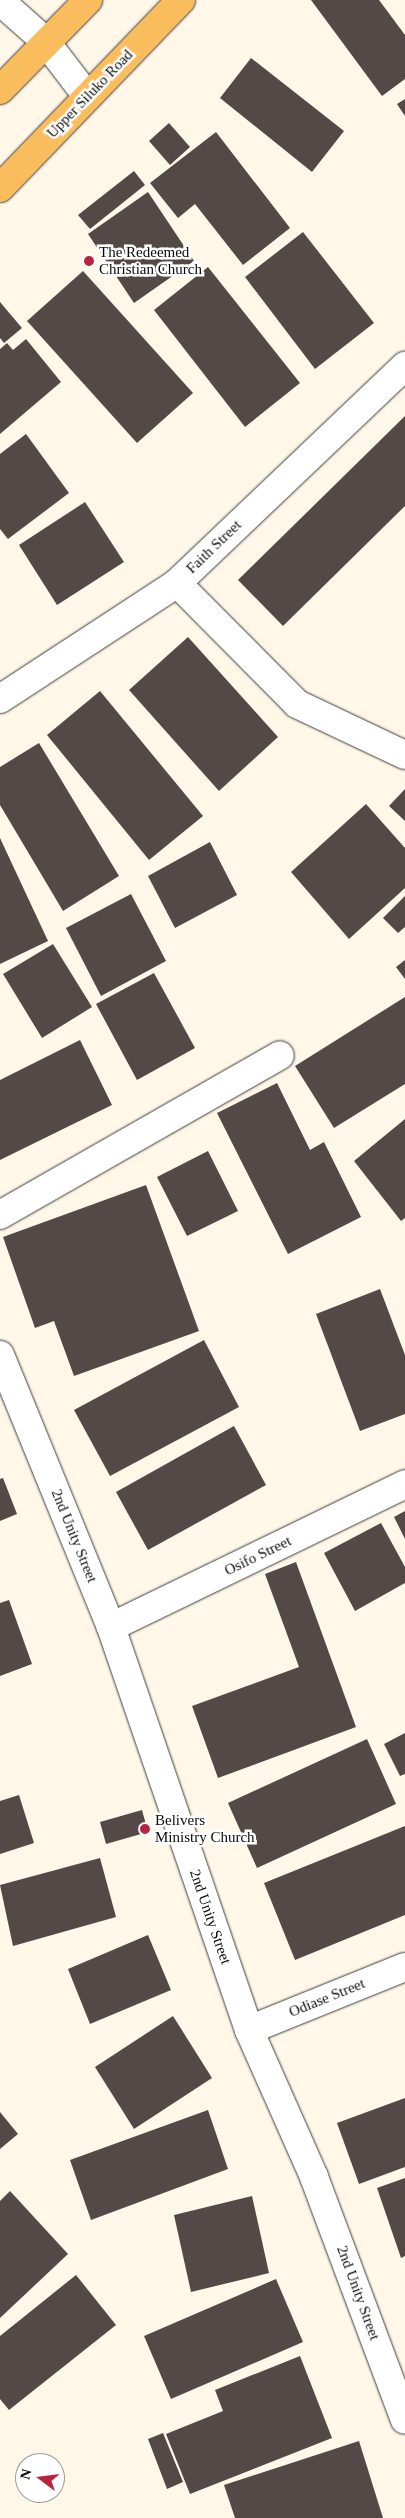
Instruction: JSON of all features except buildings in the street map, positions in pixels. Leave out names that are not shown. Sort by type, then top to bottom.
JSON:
[{"type":"main road","points":[[0,90],[45,41],[88,0]]},
{"type":"main road","name":"Upper Siluko Road","points":[[0,188],[181,0]]},
{"type":"street","points":[[0,0],[45,41],[87,96]]},
{"type":"street","name":"Faith Street","points":[[0,699],[177,583],[405,366]]},
{"type":"street","points":[[177,583],[297,704],[405,755]]},
{"type":"street","points":[[0,1215],[280,1055]]},
{"type":"street","name":"2nd Unity Street","points":[[0,1355],[111,1628],[249,2030],[314,2177],[399,2384],[405,2420]]},
{"type":"street","name":"Osifo Street","points":[[111,1628],[405,1484]]},
{"type":"street","name":"Odiase Street","points":[[249,2030],[405,1967]]},
{"type":"place","name":"The Redeemed Christian Church","points":[[89,261]]},
{"type":"place","name":"Belivers Ministry Church","points":[[145,1829]]}]
